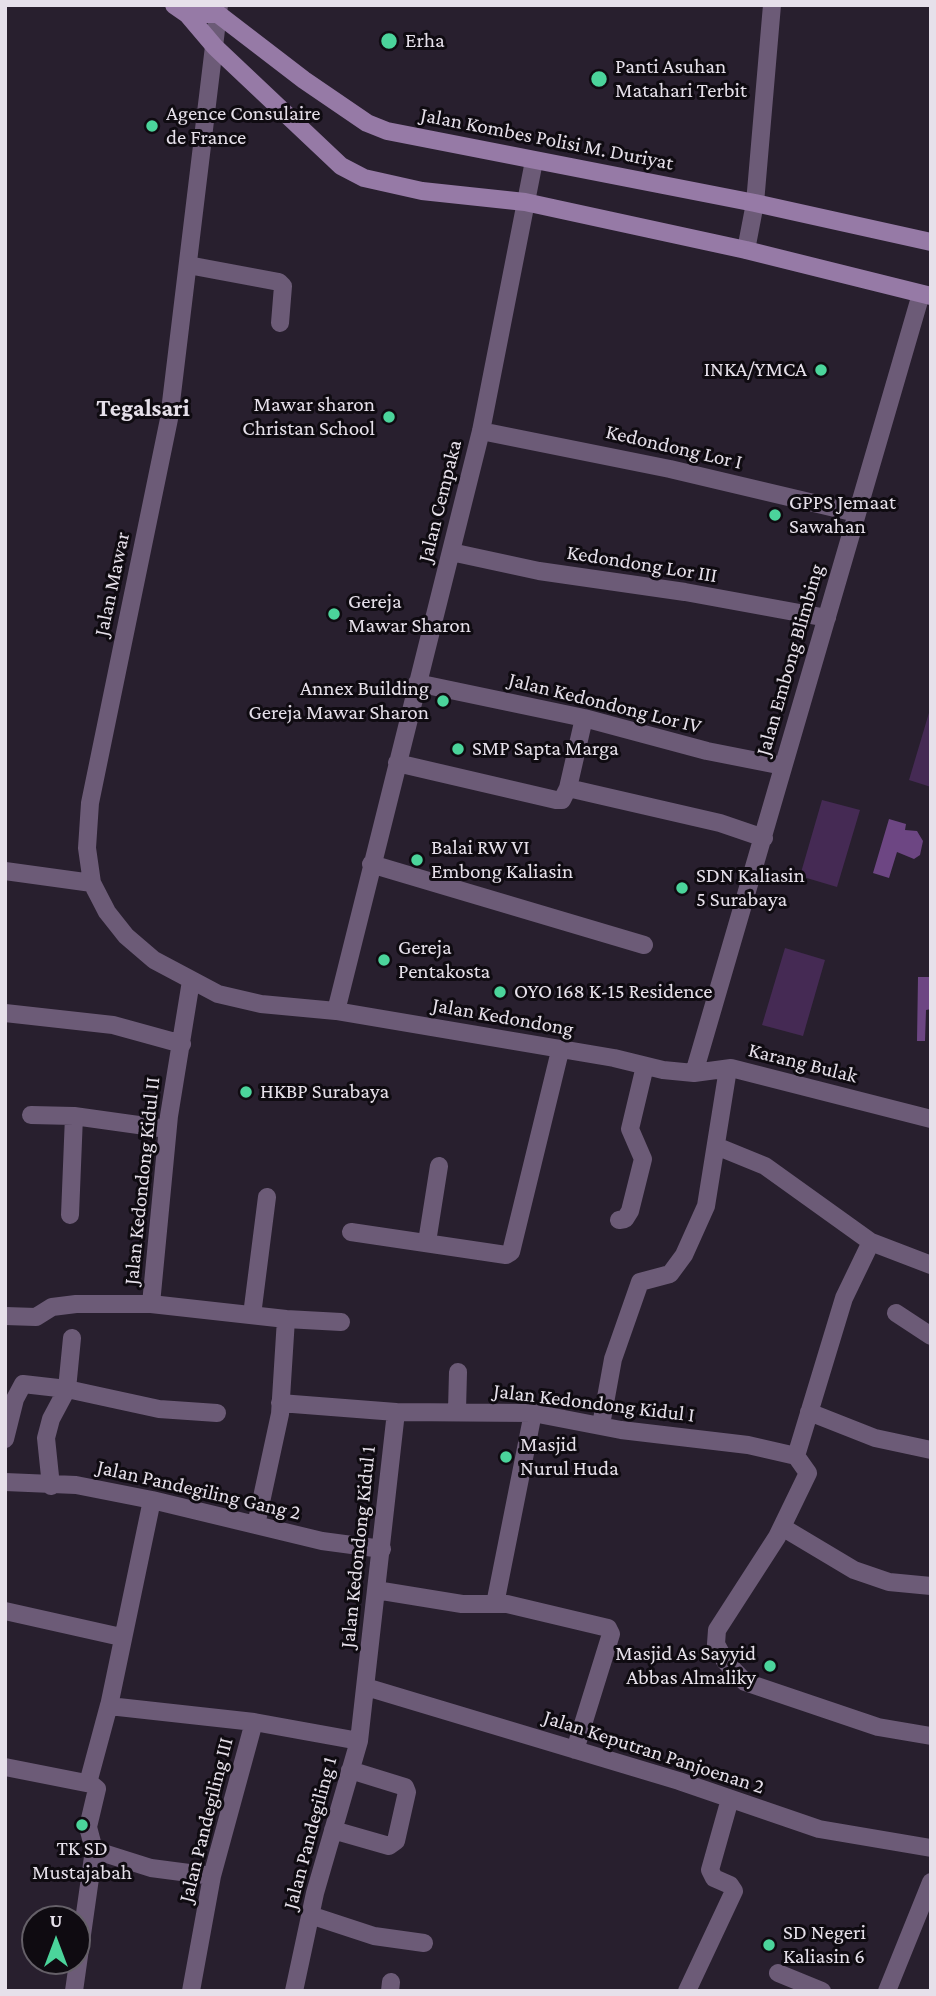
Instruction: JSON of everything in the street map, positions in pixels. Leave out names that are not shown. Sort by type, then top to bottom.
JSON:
[{"type":"street","points":[[746,250],[755,203],[772,5]]},
{"type":"street","points":[[181,9],[218,10]]},
{"type":"street","points":[[181,9],[215,47],[341,166],[352,173],[422,191],[525,201],[746,250],[926,295]]},
{"type":"street","name":"Jalan Kombes Polisi M. Duriyat","points":[[218,10],[367,123],[409,136],[755,203],[931,242]]},
{"type":"street","name":"Jalan Mawar","points":[[218,10],[169,419],[89,803],[87,848],[92,883],[107,912],[126,936],[154,960],[218,994],[261,1004],[336,1012]]},
{"type":"street","name":"Jalan Cempaka","points":[[336,1012],[481,431],[534,161]]},
{"type":"street","points":[[188,265],[279,282],[282,286],[280,323]]},
{"type":"street","name":"Jalan Embong Blimbing","points":[[694,1073],[856,513],[926,295]]},
{"type":"street","name":"Kedondong Lor I","points":[[481,431],[670,469],[856,513]]},
{"type":"street","name":"Kedondong Lor III","points":[[451,552],[539,571],[685,592],[827,618]]},
{"type":"street","name":"Jalan Kedondong Lor IV","points":[[417,682],[584,718],[707,751],[783,766]]},
{"type":"street","points":[[397,763],[562,800],[568,788],[584,718]]},
{"type":"street","points":[[568,788],[720,823],[764,838]]},
{"type":"street","points":[[371,864],[644,945]]},
{"type":"street","points":[[5,871],[92,883]]},
{"type":"street","name":"Jalan Kedondong Kidul II","points":[[151,1304],[167,1129],[191,981]]},
{"type":"street","name":"Jalan Kedondong","points":[[336,1012],[663,1070]]},
{"type":"street","points":[[5,1013],[113,1025],[182,1044]]},
{"type":"street","points":[[351,1232],[506,1255],[511,1252],[560,1051]]},
{"type":"street","points":[[620,1220],[625,1219],[630,1211],[643,1159],[629,1129],[645,1066]]},
{"type":"street","name":"Karang Bulak","points":[[663,1070],[694,1073],[732,1068],[931,1119]]},
{"type":"street","points":[[601,1425],[613,1359],[640,1282],[670,1274],[684,1255],[706,1206],[727,1075],[721,1070]]},
{"type":"street","points":[[31,1115],[74,1115],[167,1129]]},
{"type":"street","points":[[70,1215],[74,1115]]},
{"type":"street","points":[[716,1146],[765,1166],[871,1242],[931,1265]]},
{"type":"street","points":[[427,1242],[439,1166]]},
{"type":"street","points":[[252,1315],[267,1197]]},
{"type":"street","points":[[871,1242],[844,1298],[796,1456],[805,1478],[782,1527],[715,1634],[716,1644],[725,1661],[745,1682],[878,1727],[931,1736]]},
{"type":"street","points":[[5,1317],[36,1317],[51,1307],[76,1304],[151,1304],[286,1319],[341,1322]]},
{"type":"street","points":[[897,1313],[931,1336]]},
{"type":"street","points":[[256,1525],[281,1403],[286,1319]]},
{"type":"street","points":[[51,1486],[45,1448],[47,1430],[67,1389],[72,1338]]},
{"type":"street","points":[[457,1410],[458,1372]]},
{"type":"street","points":[[5,1439],[21,1385],[67,1389],[159,1409],[217,1413]]},
{"type":"street","name":"Jalan Kedondong Kidul I","points":[[281,1403],[533,1413],[748,1445],[796,1456]]},
{"type":"street","name":"Jalan Kedondong Kidul 1","points":[[366,1686],[376,1590],[403,1406]]},
{"type":"street","points":[[809,1412],[875,1438],[930,1446]]},
{"type":"street","points":[[495,1604],[533,1413]]},
{"type":"street","name":"Jalan Pandegiling Gang 2","points":[[5,1482],[76,1485],[152,1500],[322,1541],[382,1549]]},
{"type":"street","points":[[88,1783],[105,1708],[109,1706],[121,1637],[152,1500]]},
{"type":"street","points":[[782,1527],[854,1570],[889,1582],[931,1586]]},
{"type":"street","points":[[376,1590],[462,1604],[507,1604],[608,1628],[611,1634],[575,1750]]},
{"type":"street","points":[[5,1611],[121,1637]]},
{"type":"street","name":"Jalan Pandegiling 1","points":[[294,1991],[310,1915],[359,1741],[366,1686]]},
{"type":"street","name":"Jalan Keputran Panjoenan 2","points":[[366,1686],[820,1829],[931,1848]]},
{"type":"street","name":"Jalan Pandegiling III","points":[[109,1706],[254,1722],[212,1876],[191,1991]]},
{"type":"street","points":[[254,1722],[359,1741]]},
{"type":"street","points":[[5,1767],[88,1783],[97,1789],[89,1827],[93,1850],[74,1991]]},
{"type":"street","points":[[333,1830],[389,1846],[396,1840],[407,1792],[405,1787],[351,1770]]},
{"type":"street","points":[[687,1991],[734,1891],[730,1885],[714,1878],[709,1870],[730,1799]]},
{"type":"street","points":[[93,1850],[151,1868],[212,1876]]},
{"type":"street","points":[[887,1991],[931,1882]]},
{"type":"street","points":[[310,1915],[374,1936],[424,1943]]},
{"type":"street","points":[[778,1973],[821,1991]]},
{"type":"shaded area","points":[[931,706],[931,787],[909,780]]},
{"type":"shaded area","points":[[822,800],[860,810],[837,887],[800,876]]},
{"type":"shaded area","points":[[889,819],[906,824],[905,830],[917,831],[923,841],[920,855],[914,859],[897,852],[889,878],[873,873]]},
{"type":"shaded area","points":[[785,948],[825,960],[803,1036],[762,1025]]},
{"type":"shaded area","points":[[918,977],[931,977],[931,1009],[926,1010],[925,1041],[917,1041]]},
{"type":"place","name":"Erha","points":[[389,41]]},
{"type":"place","name":"Panti Asuhan Matahari Terbit","points":[[599,79]]},
{"type":"place","name":"Agence Consulaire de France","points":[[152,126]]},
{"type":"place","name":"INKA/YMCA","points":[[821,370]]},
{"type":"place","name":"Mawar sharon Christan School","points":[[389,417]]},
{"type":"place","name":"GPPS Jemaat Sawahan","points":[[775,515]]},
{"type":"place","name":"Gereja Mawar Sharon","points":[[334,614]]},
{"type":"place","name":"Annex Building Gereja Mawar Sharon","points":[[443,701]]},
{"type":"place","name":"SMP Sapta Marga","points":[[458,749]]},
{"type":"place","name":"Balai RW VI Embong Kaliasin","points":[[417,860]]},
{"type":"place","name":"SDN Kaliasin 5 Surabaya","points":[[682,888]]},
{"type":"place","name":"Gereja Pentakosta","points":[[384,960]]},
{"type":"place","name":"OYO 168 K-15 Residence","points":[[500,992]]},
{"type":"place","name":"HKBP Surabaya","points":[[246,1092]]},
{"type":"place","name":"Masjid Nurul Huda","points":[[506,1457]]},
{"type":"place","name":"Masjid As Sayyid Abbas Almaliky","points":[[770,1666]]},
{"type":"place","name":"TK SD Mustajabah","points":[[82,1825]]},
{"type":"place","name":"SD Negeri Kaliasin 6","points":[[769,1945]]},
{"type":"district","name":"Tegalsari","points":[[143,409]]}]
